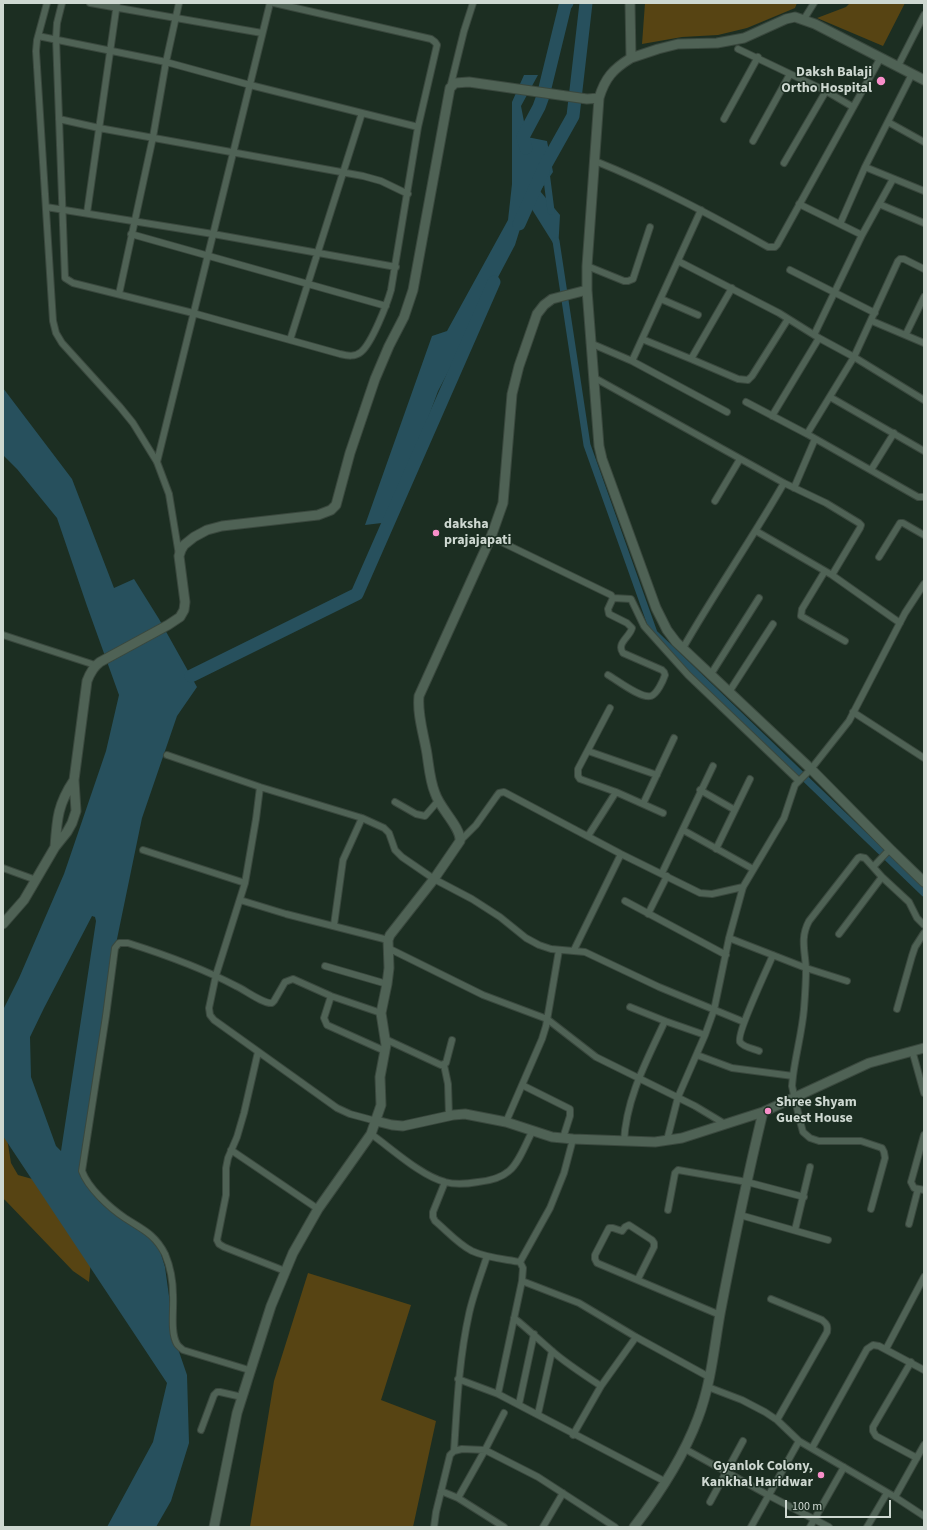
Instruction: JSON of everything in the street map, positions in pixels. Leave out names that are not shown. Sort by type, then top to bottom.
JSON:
[{"type":"street","points":[[3,924],[24,900],[55,847],[67,832],[76,811],[74,780],[87,681],[98,663],[180,617],[184,610],[185,602],[169,494],[157,462],[120,407],[70,353],[56,333],[53,321],[36,51],[38,36],[47,3]]},
{"type":"street","points":[[62,3],[57,23],[56,38],[65,278],[73,283],[193,313],[340,354],[349,356],[355,355],[362,352],[369,343],[386,306],[391,290],[418,127],[437,45],[431,39],[274,3]]},
{"type":"street","points":[[90,3],[117,5],[175,18],[262,34]]},
{"type":"street","points":[[119,294],[153,137],[166,62],[179,3]]},
{"type":"street","points":[[157,462],[270,3]]},
{"type":"street","points":[[179,556],[184,545],[194,537],[207,530],[222,526],[318,515],[331,510],[336,504],[350,453],[375,379],[389,346],[404,317],[413,290],[450,88],[464,31],[473,3]]},
{"type":"street","points":[[630,3],[631,58]]},
{"type":"street","points":[[804,19],[814,3]]},
{"type":"street","points":[[87,214],[117,5]]},
{"type":"street","points":[[898,66],[924,15]]},
{"type":"street","points":[[924,80],[804,19],[795,17],[786,19],[744,38],[733,41],[678,44],[631,58],[615,68],[607,78],[599,98],[587,266],[583,291],[590,343],[599,446],[602,459],[661,620],[667,630],[683,648],[810,771],[888,851],[924,882]]},
{"type":"street","points":[[38,36],[56,38],[166,62],[250,85],[418,127]]},
{"type":"street","points":[[738,49],[758,57],[826,91],[853,107]]},
{"type":"street","points":[[724,120],[758,57]]},
{"type":"street","points":[[595,161],[629,174],[772,248],[778,245],[799,204],[881,57]]},
{"type":"street","points":[[753,142],[790,74]]},
{"type":"street","points":[[840,224],[865,167],[912,74]]},
{"type":"street","points":[[450,88],[456,83],[469,82],[587,98],[599,98]]},
{"type":"street","points":[[784,163],[826,91]]},
{"type":"street","points":[[290,340],[362,113]]},
{"type":"street","points":[[59,119],[99,128],[344,172],[374,179],[408,194]]},
{"type":"street","points":[[888,122],[924,142]]},
{"type":"street","points":[[865,167],[924,191]]},
{"type":"street","points":[[772,416],[817,336],[835,291],[862,235],[893,179]]},
{"type":"street","points":[[799,204],[862,235]]},
{"type":"street","points":[[879,204],[924,223]]},
{"type":"street","points":[[46,207],[213,234],[396,267]]},
{"type":"street","points":[[632,361],[701,210]]},
{"type":"street","points":[[587,266],[624,281],[633,279],[650,226]]},
{"type":"street","points":[[131,234],[386,306]]},
{"type":"street","points":[[807,434],[854,356],[872,321],[898,261],[900,259],[904,259],[924,269]]},
{"type":"street","points":[[678,261],[768,306],[817,336],[854,356],[924,400]]},
{"type":"street","points":[[790,270],[835,291],[875,313]]},
{"type":"street","points":[[691,358],[732,288]]},
{"type":"street","points":[[460,842],[461,836],[442,809],[432,782],[419,710],[419,696],[491,537],[503,503],[512,394],[519,366],[537,314],[544,305],[552,299],[583,291]]},
{"type":"street","points":[[906,334],[924,297]]},
{"type":"street","points":[[661,299],[698,315]]},
{"type":"street","points":[[642,339],[691,358],[738,379],[748,380],[788,319]]},
{"type":"street","points":[[872,321],[906,334],[924,343]]},
{"type":"street","points":[[590,343],[632,361],[727,412]]},
{"type":"street","points":[[593,377],[784,483],[856,520],[861,525],[832,576]]},
{"type":"street","points":[[830,397],[924,451]]},
{"type":"street","points":[[746,402],[807,434],[918,497],[924,497]]},
{"type":"street","points":[[871,470],[894,433]]},
{"type":"street","points":[[794,488],[815,439]]},
{"type":"street","points":[[715,501],[740,459]]},
{"type":"street","points":[[683,648],[705,609],[756,531],[784,483]]},
{"type":"street","points":[[879,557],[900,523],[903,523],[924,535]]},
{"type":"street","points":[[756,531],[825,571],[900,623]]},
{"type":"street","points":[[491,537],[608,592],[613,598],[631,599],[644,626],[688,675],[799,781]]},
{"type":"street","points":[[825,571],[802,609],[802,616],[846,641]]},
{"type":"street","points":[[667,1140],[678,1097],[697,1055],[714,1010],[729,938],[743,888],[782,821],[793,788],[810,771],[842,730],[900,623],[924,584]]},
{"type":"street","points":[[608,675],[638,694],[648,696],[654,694],[665,675],[662,670],[621,651],[621,644],[631,632],[632,628],[628,623],[609,614],[608,609],[613,598]]},
{"type":"street","points":[[711,674],[759,598]]},
{"type":"street","points":[[729,692],[773,624]]},
{"type":"street","points":[[3,635],[98,663]]},
{"type":"street","points":[[610,708],[578,769],[578,776],[580,779],[616,792],[663,813]]},
{"type":"street","points":[[853,712],[924,758]]},
{"type":"street","points":[[643,804],[674,738]]},
{"type":"street","points":[[588,751],[657,776]]},
{"type":"street","points":[[167,755],[260,788],[362,818],[387,830],[398,853],[434,879],[472,899],[500,917],[538,946],[559,950],[585,952],[628,974],[744,1022]]},
{"type":"street","points":[[648,914],[700,790],[713,766]]},
{"type":"street","points":[[716,849],[750,779]]},
{"type":"street","points":[[55,847],[59,808],[65,794],[74,780]]},
{"type":"street","points":[[260,788],[245,883],[216,976],[209,1008],[210,1015],[214,1020],[337,1108],[350,1114],[392,1125],[403,1126],[465,1114],[506,1122],[532,1132],[552,1137],[624,1142],[655,1142],[682,1138],[763,1112],[869,1063],[912,1050],[924,1048]]},
{"type":"street","points":[[700,790],[735,810]]},
{"type":"street","points":[[214,1527],[223,1478],[242,1397],[271,1306],[293,1253],[318,1209],[372,1134],[376,1121],[381,1104],[380,1077],[385,1051],[381,1013],[389,968],[388,944],[390,935],[496,797],[500,793],[504,792],[621,854],[700,893],[706,894],[743,888]]},
{"type":"street","points":[[588,836],[616,792]]},
{"type":"street","points":[[395,802],[416,814],[425,816],[438,801]]},
{"type":"street","points":[[334,925],[343,860],[362,818]]},
{"type":"street","points":[[683,830],[753,869]]},
{"type":"street","points":[[143,850],[245,883]]},
{"type":"street","points":[[873,867],[888,851]]},
{"type":"street","points":[[574,950],[621,854]]},
{"type":"street","points":[[871,1208],[885,1158],[882,1148],[861,1141],[819,1141],[810,1138],[803,1132],[792,1076],[801,1030],[806,968],[803,942],[804,930],[808,921],[858,858],[863,857],[909,902],[917,918],[924,925]]},
{"type":"street","points":[[3,868],[36,880]]},
{"type":"street","points":[[839,934],[882,877]]},
{"type":"street","points":[[240,900],[286,914],[334,925],[388,944],[483,994],[547,1019],[596,1057],[678,1097],[725,1124]]},
{"type":"street","points":[[624,901],[726,955]]},
{"type":"street","points":[[897,1009],[915,947],[924,933]]},
{"type":"street","points":[[729,938],[806,968],[847,981]]},
{"type":"street","points":[[250,1370],[191,1353],[183,1350],[177,1344],[174,1335],[173,1294],[170,1273],[165,1255],[159,1243],[150,1233],[124,1218],[107,1203],[89,1185],[82,1171],[115,948],[119,944],[128,943],[184,961],[269,1003],[274,1001],[285,982],[293,979],[331,996],[381,1013]]},
{"type":"street","points":[[506,1122],[542,1039],[559,950]]},
{"type":"street","points":[[759,1052],[741,1044],[739,1040],[744,1022],[773,955]]},
{"type":"street","points":[[325,966],[387,984]]},
{"type":"street","points":[[331,996],[324,1018],[327,1025],[385,1051]]},
{"type":"street","points":[[630,1007],[665,1022],[705,1035]]},
{"type":"street","points":[[624,1142],[627,1113],[639,1079],[665,1022]]},
{"type":"street","points":[[385,1040],[444,1065]]},
{"type":"street","points":[[449,1116],[448,1084],[444,1065],[452,1040]]},
{"type":"street","points":[[912,1050],[924,1093]]},
{"type":"street","points":[[258,1052],[244,1113],[226,1168],[226,1195],[217,1240],[219,1244],[224,1247],[285,1271]]},
{"type":"street","points":[[697,1055],[732,1068],[792,1076]]},
{"type":"street","points":[[522,1085],[570,1109],[570,1116],[563,1138]]},
{"type":"street","points":[[634,1527],[677,1466],[698,1417],[708,1387],[720,1315],[746,1182],[763,1112]]},
{"type":"street","points":[[372,1134],[424,1173],[445,1182],[463,1184],[498,1178],[510,1171],[532,1132]]},
{"type":"street","points":[[909,1224],[921,1190],[912,1185],[911,1182],[924,1135]]},
{"type":"street","points":[[520,1262],[550,1208],[564,1173],[573,1139]]},
{"type":"street","points":[[231,1150],[318,1209]]},
{"type":"street","points":[[796,1230],[810,1168]]},
{"type":"street","points":[[668,1210],[675,1173],[678,1170],[746,1182],[804,1197]]},
{"type":"street","points":[[445,1182],[433,1212],[435,1221],[463,1246],[472,1251],[487,1256],[520,1262]]},
{"type":"street","points":[[740,1215],[828,1240]]},
{"type":"street","points":[[638,1279],[654,1247],[654,1243],[652,1240],[629,1226],[625,1227],[622,1231],[609,1228],[595,1255],[597,1263],[638,1279],[720,1315]]},
{"type":"street","points":[[434,1527],[450,1455],[454,1450],[458,1378],[469,1313],[487,1256]]},
{"type":"street","points":[[498,1394],[522,1281],[523,1268],[520,1262]]},
{"type":"street","points":[[886,1349],[924,1277]]},
{"type":"street","points":[[522,1281],[579,1303],[636,1337],[710,1377]]},
{"type":"street","points":[[771,1299],[822,1320],[826,1323],[828,1328],[777,1420]]},
{"type":"street","points":[[514,1318],[534,1334],[552,1352],[601,1386]]},
{"type":"street","points":[[519,1404],[534,1334]]},
{"type":"street","points":[[573,1435],[601,1386],[636,1337]]},
{"type":"street","points":[[812,1448],[867,1349],[873,1345],[886,1349],[924,1370]]},
{"type":"street","points":[[538,1414],[552,1352]]},
{"type":"street","points":[[911,1362],[873,1427],[873,1431],[876,1436],[917,1458]]},
{"type":"street","points":[[458,1378],[519,1404],[573,1435],[666,1482]]},
{"type":"street","points":[[708,1387],[742,1400],[765,1412],[777,1420],[799,1441],[887,1492],[924,1516]]},
{"type":"street","points":[[201,1430],[214,1395],[217,1392],[242,1397]]},
{"type":"street","points":[[458,1498],[504,1412]]},
{"type":"street","points":[[710,1502],[743,1441]]},
{"type":"street","points":[[751,1527],[799,1441]]},
{"type":"street","points":[[895,1497],[924,1445]]},
{"type":"street","points":[[685,1449],[829,1527]]},
{"type":"street","points":[[454,1450],[485,1450],[538,1477],[616,1527]]},
{"type":"street","points":[[810,1527],[844,1467]]},
{"type":"street","points":[[441,1491],[458,1498],[504,1527]]},
{"type":"street","points":[[867,1527],[887,1492]]},
{"type":"street","points":[[543,1527],[562,1493]]},
{"type":"shaded area","points":[[645,3],[797,3],[795,8],[747,28],[718,35],[682,37],[642,44]]},
{"type":"shaded area","points":[[850,3],[905,3],[883,46],[817,18],[846,7]]},
{"type":"shaded area","points":[[3,1127],[6,1132],[11,1163],[18,1175],[43,1182],[91,1260],[89,1282],[73,1271],[3,1199]]},
{"type":"shaded area","points":[[308,1273],[411,1305],[381,1400],[436,1421],[413,1527],[250,1527],[274,1381]]},
{"type":"water","points":[[524,75],[538,75],[521,106],[527,137],[547,141],[553,172],[540,191],[560,215],[558,251],[528,203],[515,245],[438,391],[390,522],[365,525],[432,336],[447,331],[508,220],[512,184],[512,102]]},
{"type":"water","points":[[3,388],[72,479],[114,588],[134,579],[159,619],[197,687],[177,716],[142,818],[117,939],[79,1172],[118,1212],[156,1238],[165,1267],[175,1340],[187,1375],[189,1443],[171,1501],[156,1527],[107,1527],[153,1442],[167,1383],[3,1136],[3,1010],[19,978],[64,874],[106,751],[119,695],[57,518],[17,469],[3,455]],"holes":[[[92,916],[95,917],[96,921],[61,1151],[56,1146],[31,1077],[30,1037]]]},
{"type":"waterway","points":[[526,148],[523,137],[539,107],[543,96],[567,3]]},
{"type":"waterway","points":[[519,224],[545,166],[573,116],[586,3]]},
{"type":"waterway","points":[[546,172],[551,211]]},
{"type":"waterway","points":[[556,241],[587,445],[654,633],[924,893]]},
{"type":"waterway","points":[[191,676],[357,594],[494,282]]},
{"type":"place","name":"Daksh Balaji Ortho Hospital","points":[[881,81]]},
{"type":"place","name":"daksha prajajapati","points":[[436,533]]},
{"type":"place","name":"Shree Shyam Guest House","points":[[768,1111]]},
{"type":"place","name":"Gyanlok Colony, Kankhal Haridwar","points":[[821,1475]]}]
